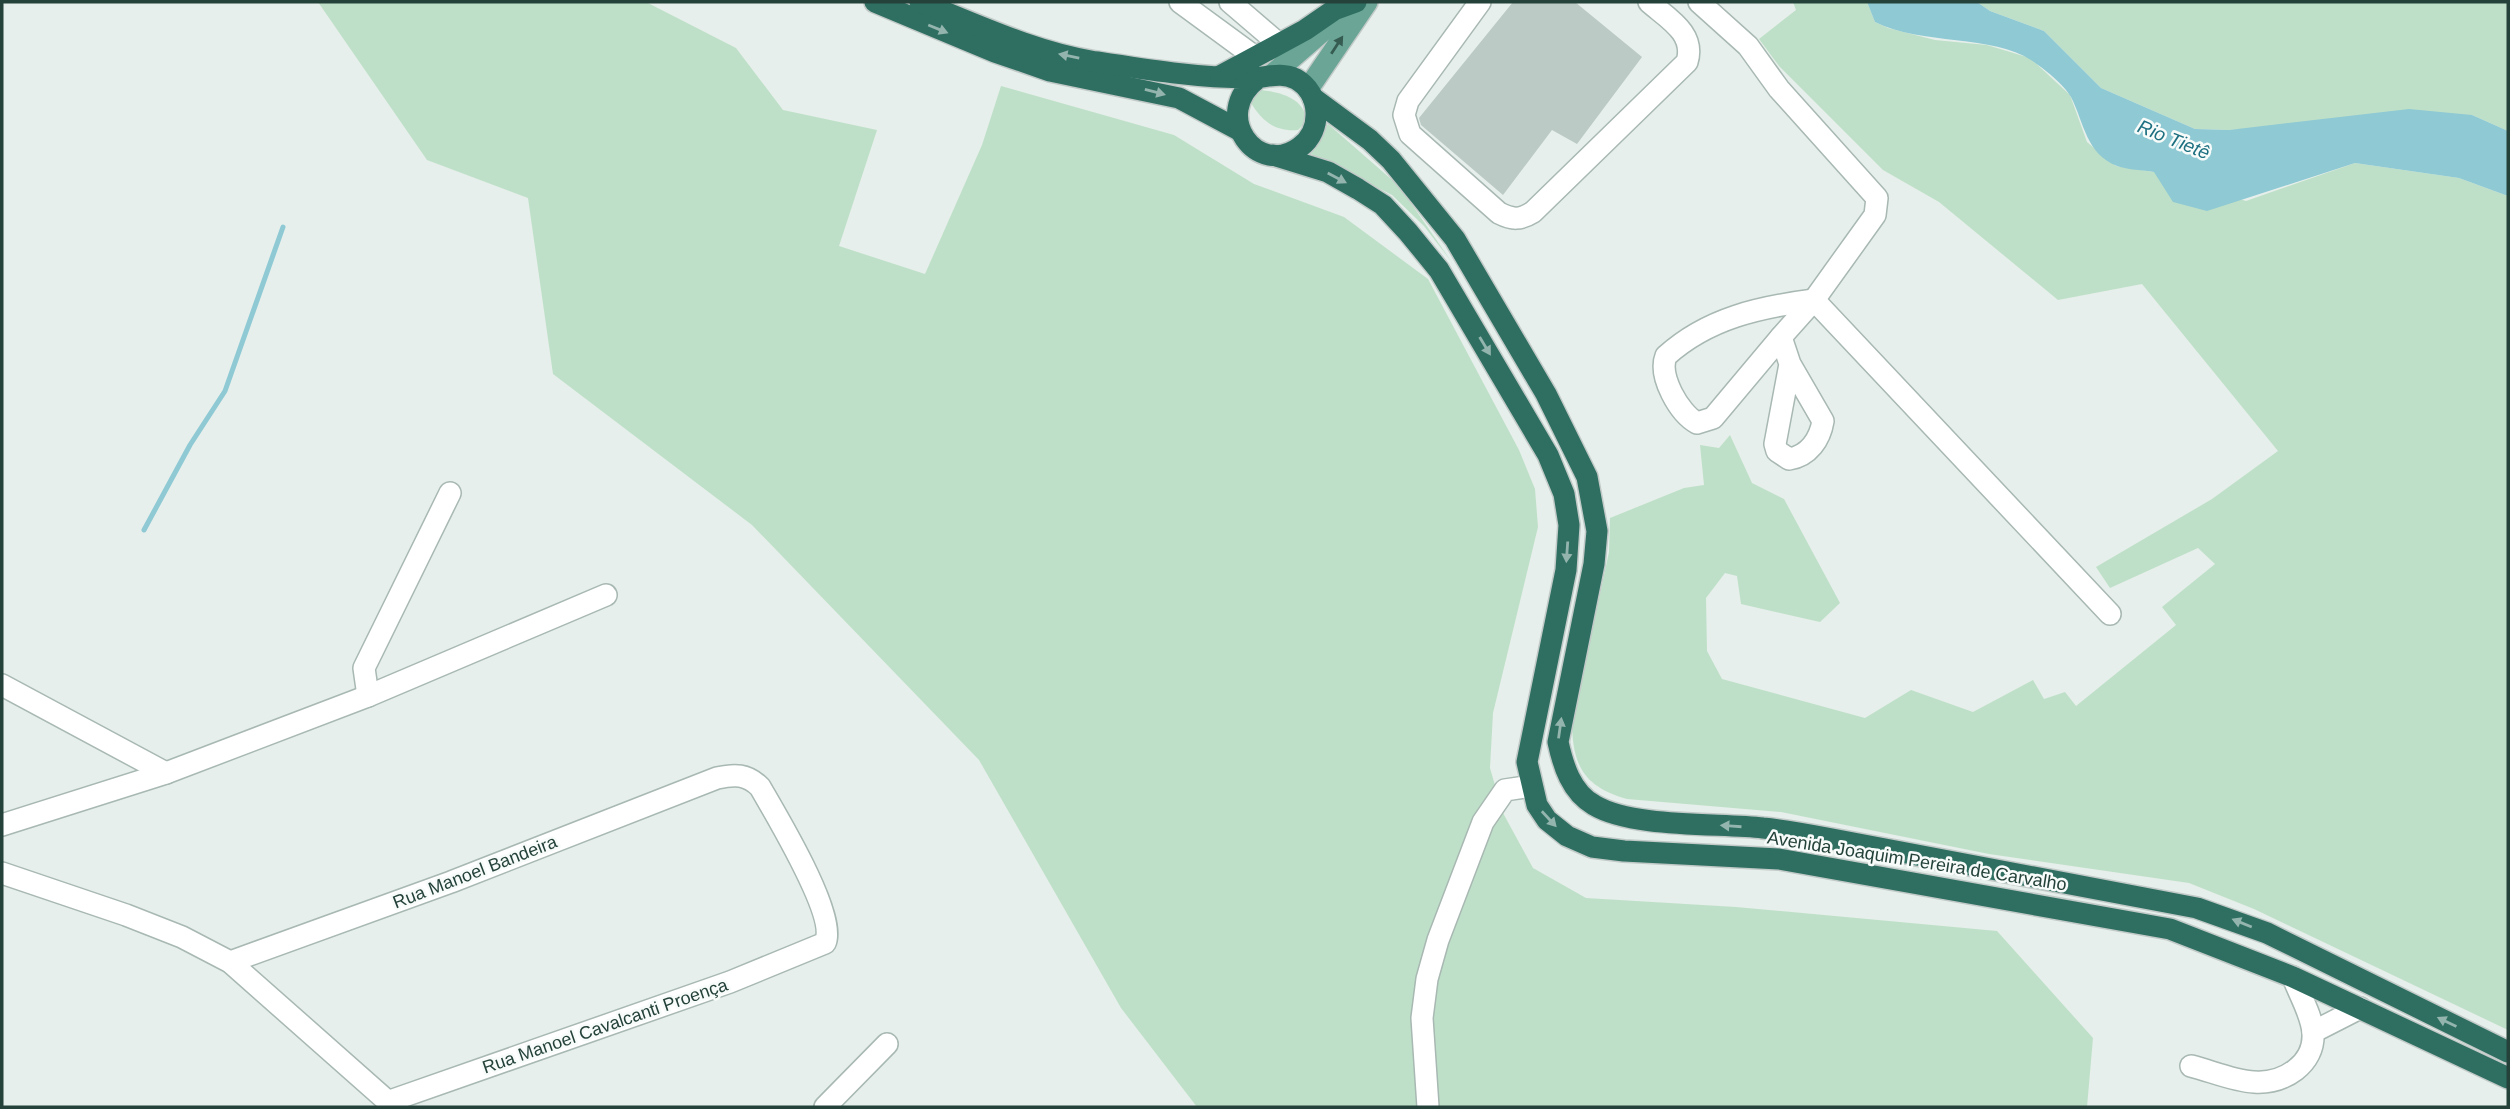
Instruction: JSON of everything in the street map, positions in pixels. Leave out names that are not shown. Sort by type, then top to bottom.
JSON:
[{"type":"highway","points":[[875,2],[995,52],[1050,71],[1179,98],[1239,130],[1251,146],[1273,155],[1300,148],[1309,138],[1317,111],[1310,94],[1298,80],[1266,76],[1218,77],[1057,54],[920,2]]},
{"type":"highway","points":[[1218,77],[1279,44],[1335,9],[1356,2]]},
{"type":"highway","points":[[1239,130],[1236,115],[1239,100],[1247,87],[1266,76]]},
{"type":"highway","name":"Avenida Joaquim Pereira de Carvalho","points":[[1310,94],[1370,140],[1391,160],[1455,239],[1546,394],[1587,477],[1597,531],[1594,564],[1559,742],[1564,767],[1575,787],[1594,805],[1618,813],[1662,821],[1765,828],[1827,838],[2197,908],[2267,933],[2508,1052]]},
{"type":"highway","name":"Avenida Joaquim Pereira de Carvalho","points":[[1273,155],[1328,172],[1358,189],[1383,205],[1408,232],[1446,282],[1528,417],[1552,465],[1564,494],[1568,536],[1566,570],[1527,762],[1537,805],[1548,820],[1567,836],[1592,847],[1779,859],[2127,919],[2198,937],[2293,977],[2508,1078]]},
{"type":"main road","points":[[1266,76],[1356,2]]},
{"type":"main road","points":[[1310,94],[1367,2]]},
{"type":"street","points":[[1181,2],[1255,57]]},
{"type":"street","points":[[1230,2],[1279,44]]},
{"type":"street","points":[[1480,2],[1408,101],[1405,125],[1410,134],[1499,213],[1510,219],[1522,219],[1534,212],[1687,62],[1689,42],[1682,30],[1648,2]]},
{"type":"street","points":[[1699,2],[1748,46],[1779,89],[1877,198],[1875,215],[1814,300],[1713,418],[1697,423],[1689,419],[1664,373],[1662,365],[1666,356],[1723,319],[1767,306],[1814,300]]},
{"type":"street","points":[[1814,300],[2110,614]]},
{"type":"street","points":[[1781,337],[1790,364]]},
{"type":"street","points":[[368,696],[364,668],[450,493]]},
{"type":"street","points":[[2,825],[166,773],[368,696],[606,595]]},
{"type":"street","points":[[2,685],[166,773]]},
{"type":"street","name":"Rua Manoel Bandeira","points":[[230,962],[451,882],[718,778],[743,776],[752,779],[760,787],[794,849],[825,916],[829,936],[819,948]]},
{"type":"street","points":[[1428,1107],[1422,1018],[1427,979],[1438,940],[1483,822],[1505,790],[1531,786]]},
{"type":"street","points":[[2,873],[137,919],[182,937],[230,962],[392,1104]]},
{"type":"street","name":"Rua Manoel Cavalcanti Proença","points":[[392,1104],[819,948]]},
{"type":"street","points":[[2191,1066],[2254,1082],[2285,1076],[2310,1058],[2313,1032],[2293,977]]},
{"type":"street","points":[[2313,1032],[2360,1009]]},
{"type":"street","points":[[825,1107],[887,1044]]},
{"type":"green space","points":[[318,2],[646,2],[736,48],[783,110],[877,130],[839,246],[925,274],[982,145],[1001,86],[1174,135],[1254,184],[1344,217],[1428,279],[1519,450],[1535,489],[1538,527],[1493,713],[1490,768],[1503,813],[1533,868],[1586,898],[1736,907],[1997,931],[2093,1038],[2087,1107],[1197,1107],[1121,1008],[979,760],[752,525],[553,374],[528,198],[427,160]]},
{"type":"green space","points":[[1793,2],[1867,2],[1875,22],[1888,28],[1935,40],[1987,45],[2030,58],[2070,95],[2087,142],[2116,166],[2154,172],[2246,201],[2355,163],[2459,178],[2508,196],[2508,1030],[2254,909],[2189,883],[1989,854],[1781,812],[1627,799],[1601,788],[1584,773],[1575,753],[1572,725],[1609,552],[1610,518],[1684,488],[1704,485],[1700,445],[1719,448],[1730,435],[1752,483],[1784,499],[1840,603],[1820,622],[1741,604],[1737,576],[1725,573],[1706,598],[1707,651],[1722,679],[1865,718],[1911,690],[1973,712],[2033,680],[2044,699],[2065,692],[2076,706],[2176,625],[2162,607],[2215,564],[2198,548],[2110,588],[2096,567],[2212,499],[2278,451],[2142,284],[2058,300],[1939,202],[1883,170],[1779,66],[1759,39],[1796,10]]},
{"type":"green space","points":[[1977,2],[2508,2],[2508,131],[2472,115],[2229,130],[2195,129],[2101,88],[2044,31],[1990,11]]},
{"type":"green space","points":[[1261,90],[1284,95],[1297,102],[1305,114],[1306,122],[1298,130],[1282,129],[1270,124],[1251,103],[1253,96]]},
{"type":"green space","points":[[1328,124],[1399,186],[1451,261],[1424,226],[1392,195],[1307,152]]},
{"type":"water","name":"Rio Tietê","points":[[1867,2],[1977,2],[1990,11],[2044,31],[2101,88],[2195,129],[2229,130],[2409,109],[2472,115],[2508,131],[2508,196],[2459,178],[2355,163],[2207,211],[2173,202],[2154,172],[2117,166],[2099,154],[2087,136],[2068,92],[2031,60],[2016,52],[1997,47],[1893,29],[1875,22]]},
{"type":"building","points":[[1513,2],[1575,2],[1642,57],[1577,144],[1552,130],[1503,195],[1421,125],[1419,118]]},
{"type":"waterway","points":[[144,530],[190,445],[225,391],[283,227]]}]
